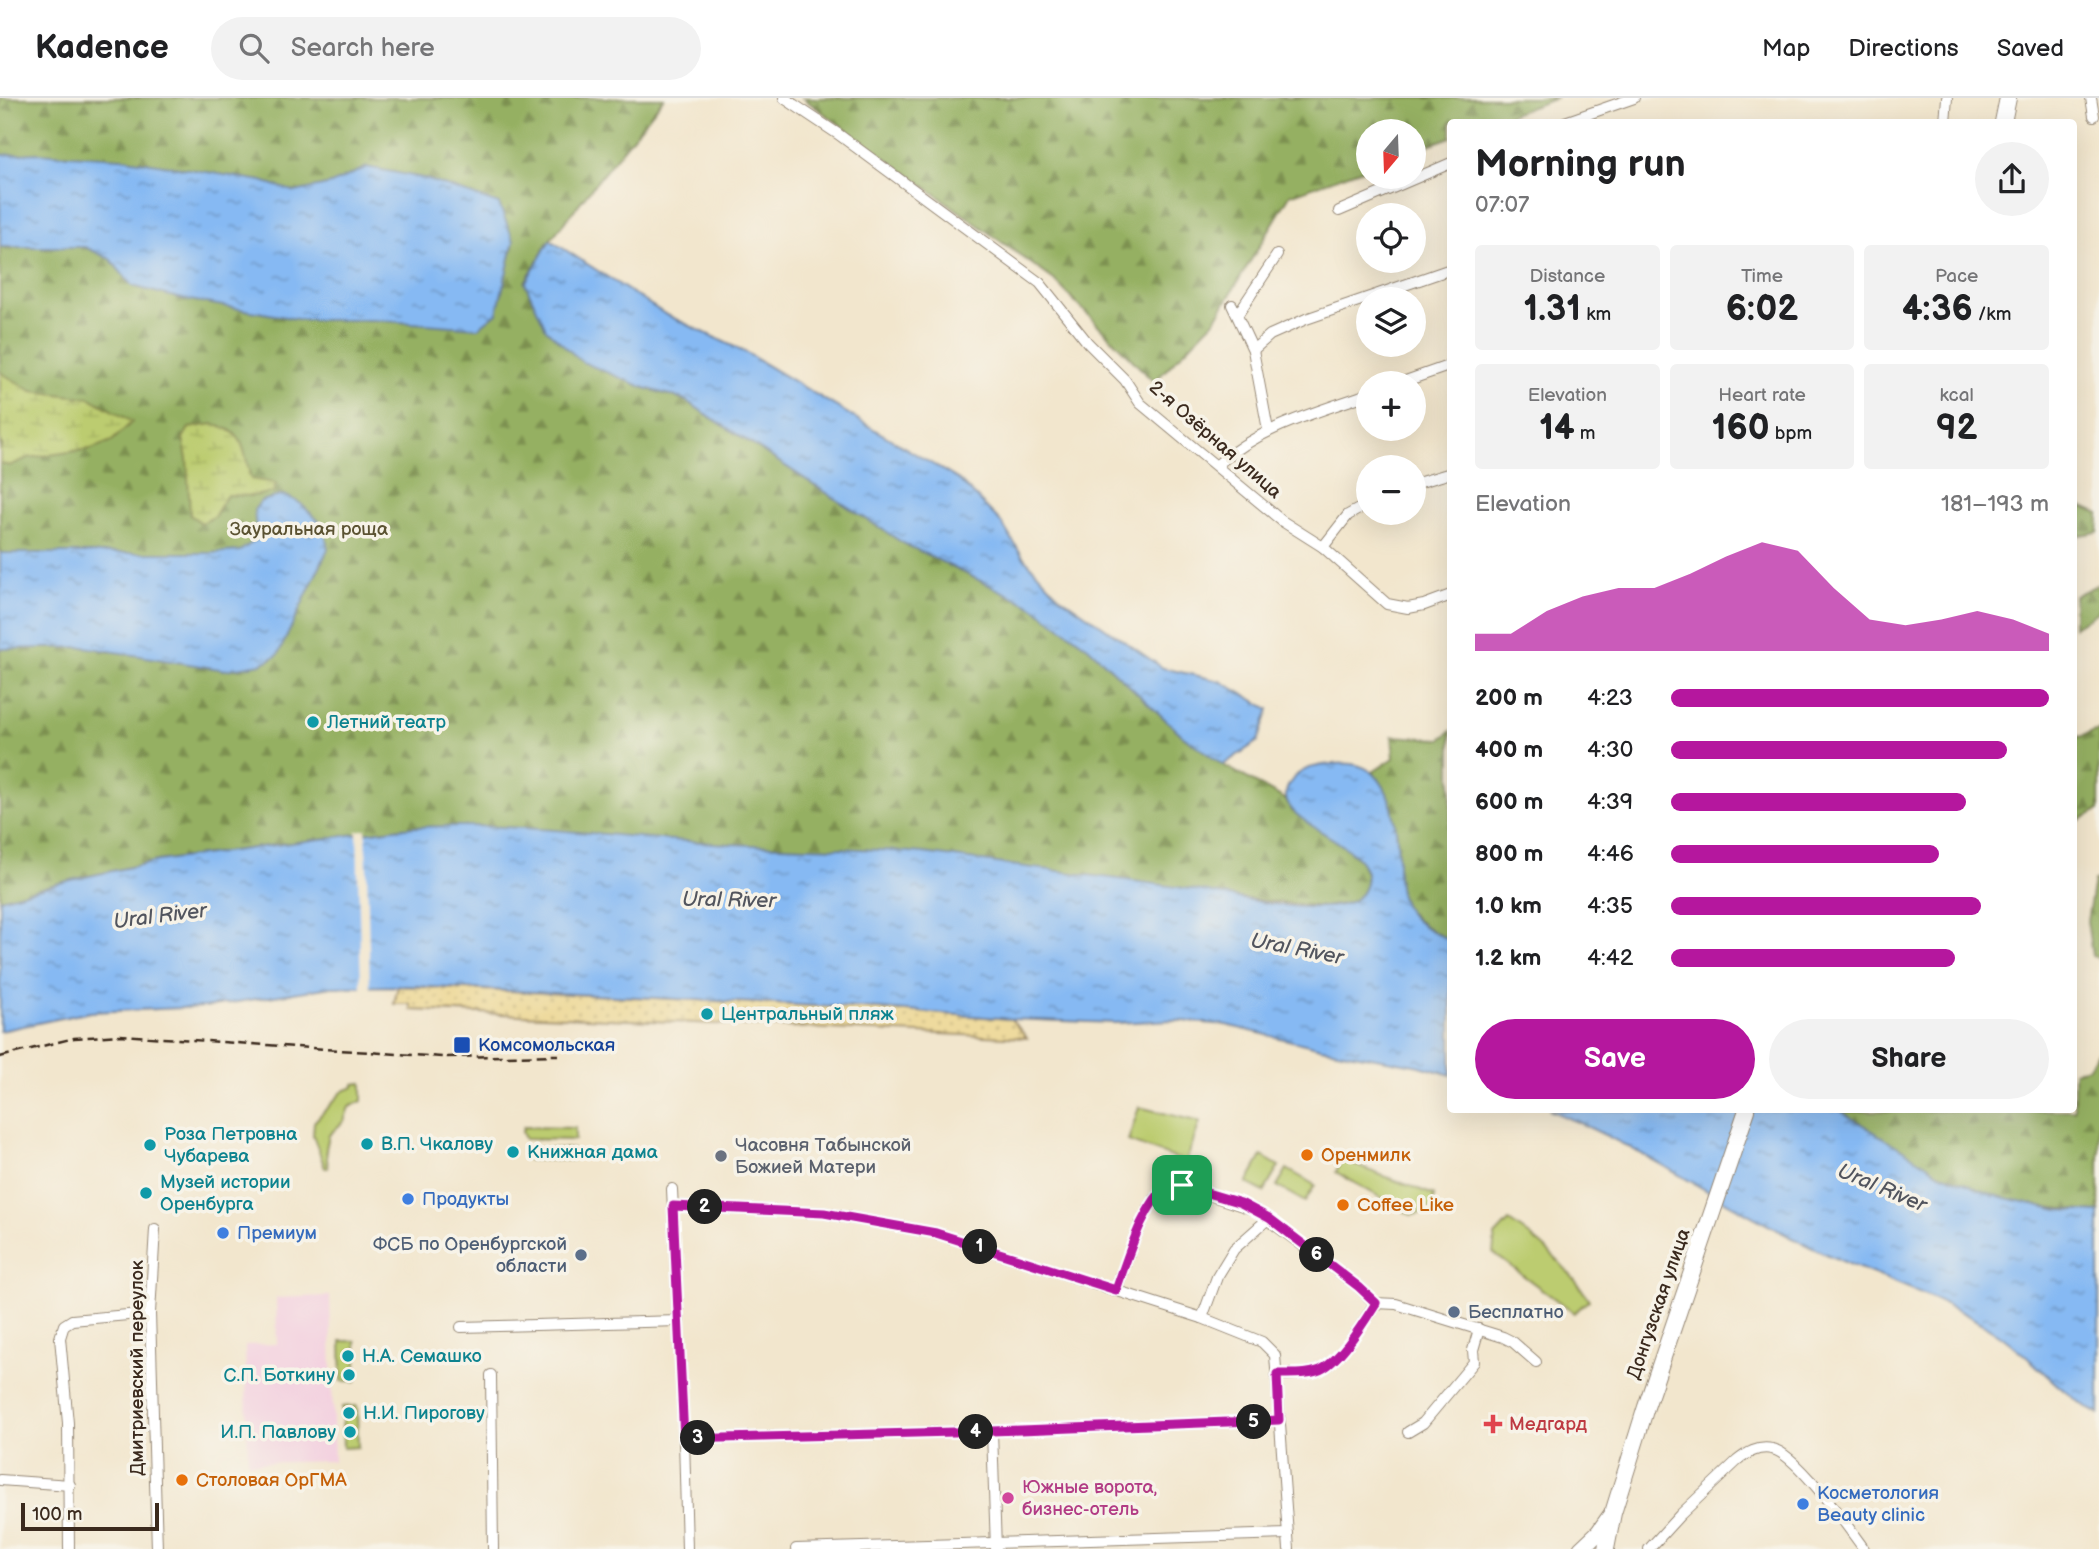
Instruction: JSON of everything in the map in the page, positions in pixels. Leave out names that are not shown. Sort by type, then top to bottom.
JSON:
[{"type":"main road","points":[[2004,119],[2008,98]]},
{"type":"main road","name":"Донгузская улица","points":[[1606,1549],[1613,1513],[1646,1407],[1746,1113]]},
{"type":"main road","points":[[1581,1549],[1599,1532],[1613,1513]]},
{"type":"street","name":"2-я Озёрная улица","points":[[784,98],[838,134],[1040,283],[1088,343],[1125,380],[1140,403],[1282,521],[1323,547],[1387,604],[1408,608],[1447,596]]},
{"type":"street","points":[[1574,119],[1634,98]]},
{"type":"street","points":[[1945,119],[1947,98]]},
{"type":"street","points":[[2091,98],[2094,117]]},
{"type":"street","points":[[1339,211],[1447,165]]},
{"type":"street","points":[[1268,430],[1254,350],[1235,310],[1277,255]]},
{"type":"street","points":[[1254,350],[1270,335],[1306,319],[1447,270]]},
{"type":"street","points":[[1426,374],[1447,367]]},
{"type":"street","points":[[1217,466],[1231,452],[1268,430],[1356,398]]},
{"type":"street","points":[[1426,480],[1447,474]]},
{"type":"street","points":[[1323,547],[1348,515],[1356,511]]},
{"type":"street","points":[[1116,1290],[1136,1236],[1161,1189],[1170,1182],[1241,1203],[1269,1218],[1376,1303],[1396,1304],[1479,1329],[1513,1342],[1536,1362]]},
{"type":"street","points":[[672,1189],[687,1549]]},
{"type":"street","points":[[673,1206],[824,1213],[936,1233],[1202,1318],[1262,1342],[1275,1355],[1289,1549]]},
{"type":"street","points":[[1202,1318],[1217,1277],[1234,1249],[1269,1218]]},
{"type":"street","name":"Дмитриевский переулок","points":[[155,1229],[150,1313],[157,1549]]},
{"type":"street","points":[[1277,1374],[1318,1371],[1328,1365],[1347,1344],[1376,1303]]},
{"type":"street","points":[[69,1549],[68,1423],[60,1338],[64,1325],[72,1320],[150,1313]]},
{"type":"street","points":[[461,1327],[679,1321]]},
{"type":"street","points":[[1408,1432],[1423,1423],[1474,1362],[1473,1350],[1479,1329]]},
{"type":"street","points":[[491,1375],[493,1549]]},
{"type":"street","points":[[684,1439],[1279,1420]]},
{"type":"street","points":[[992,1431],[996,1545]]},
{"type":"street","points":[[1649,1549],[1680,1515],[1745,1454],[1766,1448],[1782,1452],[1801,1470],[1864,1549]]},
{"type":"street","points":[[0,1480],[69,1485]]},
{"type":"street","points":[[796,1549],[1288,1534]]},
{"type":"shaded area","points":[[330,1296],[334,1461],[248,1463],[245,1345],[277,1344],[276,1298]]},
{"type":"green space","name":"Зауральная роща","points":[[0,98],[664,98],[550,240],[525,282],[645,388],[683,399],[903,543],[1032,606],[1088,647],[1182,735],[1223,765],[1285,799],[1292,811],[1339,842],[1361,861],[1366,873],[1366,887],[1359,897],[1348,903],[1324,907],[720,844],[513,828],[402,828],[158,861],[0,899]]},
{"type":"green space","points":[[803,98],[1557,98],[1498,119],[1447,119],[1447,138],[1426,146],[1426,119],[1356,119],[1356,171],[1290,195],[1215,320],[1154,382],[1054,280]]},
{"type":"green space","points":[[0,372],[32,391],[90,398],[132,422],[112,441],[91,449],[28,458],[9,466],[0,463],[0,450],[3,446],[0,442]]},
{"type":"green space","points":[[213,424],[224,427],[238,437],[251,479],[276,483],[274,492],[253,496],[227,495],[214,517],[202,523],[190,515],[183,438],[189,428]]},
{"type":"green space","points":[[2077,504],[2099,514],[2098,532],[2077,536]]},
{"type":"green space","points":[[2099,584],[2099,611],[2077,625],[2077,595]]},
{"type":"green space","points":[[2099,730],[2099,810],[2077,821],[2077,736]]},
{"type":"green space","points":[[1447,734],[1447,939],[1419,922],[1404,905],[1399,887],[1398,848],[1390,803],[1373,772],[1394,758],[1392,736],[1441,739]]},
{"type":"green space","points":[[2099,880],[2099,958],[2092,956],[2087,921],[2094,881]]},
{"type":"green space","points":[[2099,1052],[2099,1212],[2031,1205],[1992,1195],[1952,1179],[1913,1158],[1843,1113],[2077,1113],[2077,1070],[2088,1067]]},
{"type":"green space","points":[[362,1083],[362,1101],[349,1107],[344,1121],[329,1135],[326,1149],[328,1168],[325,1168],[313,1135],[314,1122],[343,1091],[354,1087],[354,1084]]},
{"type":"green space","points":[[1139,1107],[1200,1122],[1186,1162],[1128,1141]]},
{"type":"green space","points":[[523,1127],[575,1128],[575,1140],[525,1139]]},
{"type":"green space","points":[[528,1148],[572,1149],[572,1160],[528,1160]]},
{"type":"green space","points":[[1262,1156],[1279,1166],[1264,1192],[1247,1183]]},
{"type":"green space","points":[[1341,1160],[1434,1195],[1433,1206],[1411,1215],[1336,1172]]},
{"type":"green space","points":[[1287,1169],[1315,1185],[1305,1202],[1277,1186]]},
{"type":"green space","points":[[1509,1221],[1554,1256],[1581,1288],[1589,1300],[1574,1313],[1493,1253],[1495,1236]]},
{"type":"green space","points":[[341,1341],[356,1341],[356,1381],[342,1381]]},
{"type":"green space","points":[[357,1406],[358,1447],[343,1448],[342,1407]]},
{"type":"sand","name":"Центральный пляж","points":[[398,986],[880,1009],[1011,1019],[1027,1038],[411,1010],[411,1004],[394,1004]]},
{"type":"water","points":[[37,153],[121,158],[262,181],[295,192],[331,184],[367,167],[423,178],[499,204],[514,241],[497,313],[478,328],[372,320],[302,320],[178,298],[132,286],[110,259],[85,247],[0,247],[0,155]]},
{"type":"water","points":[[550,240],[665,314],[743,351],[959,480],[1000,521],[1024,558],[1059,596],[1163,668],[1220,681],[1269,709],[1258,741],[1223,765],[1182,735],[1088,647],[1032,606],[903,543],[683,399],[645,388],[582,362],[546,329],[525,283]]},
{"type":"water","points":[[284,495],[300,503],[324,526],[328,549],[278,655],[261,664],[225,670],[85,647],[0,649],[0,553],[240,551],[257,539],[254,510],[261,501]]},
{"type":"water","name":"Ural River","points":[[1352,764],[1366,768],[1384,788],[1390,801],[1394,815],[1401,898],[1411,915],[1421,924],[1447,939],[1447,1074],[1226,1025],[1172,1020],[1115,1023],[1011,1019],[880,1009],[411,986],[331,987],[205,1007],[90,1012],[0,1031],[0,899],[158,861],[402,828],[476,826],[728,844],[923,853],[1183,888],[1278,905],[1341,905],[1361,894],[1366,872],[1358,858],[1293,811],[1286,798],[1294,778],[1313,767]]},
{"type":"water","name":"Ural River","points":[[1556,1113],[1844,1113],[1940,1173],[1993,1195],[2058,1210],[2099,1212],[2099,1414],[2071,1396],[2008,1342],[1974,1319],[1930,1297],[1817,1250],[1584,1125]]},
{"type":"pier","points":[[366,829],[370,990],[361,990],[357,831]]},
{"type":"railway","points":[[0,1057],[74,1038],[120,1035],[442,1057],[559,1055]]},
{"type":"place","name":"Летний театр","points":[[313,722]]},
{"type":"place","name":"Центральный пляж","points":[[707,1014]]},
{"type":"place","name":"Комсомольская","points":[[462,1045]]},
{"type":"place","name":"В.П. Чкалову","points":[[367,1144]]},
{"type":"place","name":"Роза Петровна Чубарева","points":[[150,1145]]},
{"type":"place","name":"Книжная дама","points":[[513,1152]]},
{"type":"place","name":"Оренмилк","points":[[1307,1155]]},
{"type":"place","name":"Часовня Табынской Божией Матери","points":[[721,1156]]},
{"type":"place","name":"Музей истории Оренбурга","points":[[146,1193]]},
{"type":"place","name":"Продукты","points":[[408,1199]]},
{"type":"place","name":"Coffee Like","points":[[1343,1205]]},
{"type":"place","name":"Премиум","points":[[223,1233]]},
{"type":"place","name":"ФСБ по Оренбургской области","points":[[581,1255]]},
{"type":"place","name":"Бесплатно","points":[[1454,1312]]},
{"type":"place","name":"Н.А. Семашко","points":[[348,1356]]},
{"type":"place","name":"С.П. Боткину","points":[[349,1375]]},
{"type":"place","name":"Н.И. Пирогову","points":[[349,1413]]},
{"type":"place","name":"Медгард","points":[[1493,1424]]},
{"type":"place","name":"И.П. Павлову","points":[[350,1432]]},
{"type":"place","name":"Столовая ОрГМА","points":[[182,1480]]},
{"type":"place","name":"Южные ворота, бизнес-отель","points":[[1008,1498]]},
{"type":"place","name":"Косметология Beauty clinic","points":[[1803,1504]]},
{"type":"route","points":[[1170,1182],[1182,1185],[1241,1203],[1269,1218],[1376,1303],[1347,1344],[1328,1365],[1318,1371],[1277,1374],[1279,1420],[684,1439],[673,1206],[824,1213],[936,1233],[1116,1290],[1136,1236],[1161,1189],[1170,1182]]}]
